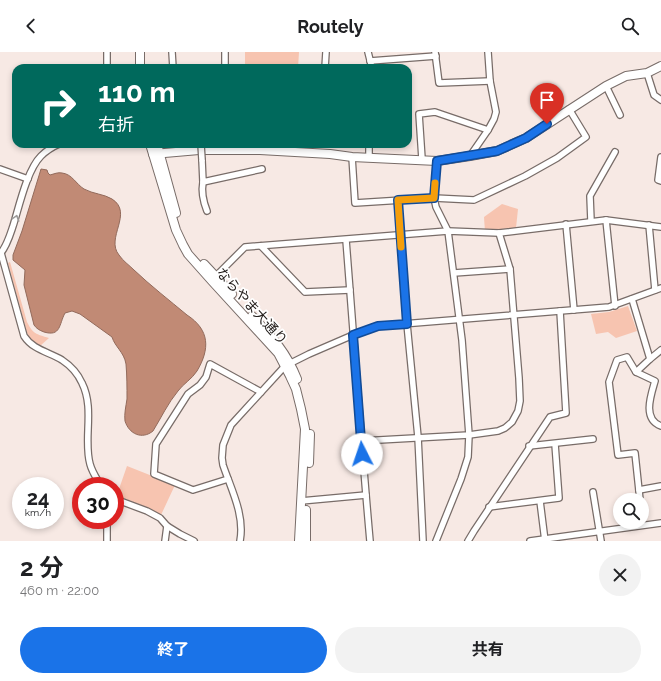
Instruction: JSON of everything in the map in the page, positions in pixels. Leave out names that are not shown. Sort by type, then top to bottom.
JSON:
[{"type":"street","points":[[107,52],[107,64]]},
{"type":"street","points":[[135,52],[136,64]]},
{"type":"street","points":[[140,52],[140,64]]},
{"type":"street","points":[[172,52],[173,64]]},
{"type":"street","points":[[225,52],[225,64]]},
{"type":"street","points":[[325,64],[326,52]]},
{"type":"street","points":[[368,52],[371,64]]},
{"type":"street","points":[[393,52],[396,58]]},
{"type":"street","points":[[470,156],[488,130],[496,112],[490,81],[488,52]]},
{"type":"street","points":[[370,61],[436,54],[439,84],[490,81]]},
{"type":"street","points":[[157,148],[157,154],[199,150],[260,150],[330,154],[352,157],[422,159],[437,161],[470,156],[497,151],[526,138],[606,86],[626,76],[648,73],[661,66]]},
{"type":"street","points":[[648,73],[654,94],[661,100]]},
{"type":"street","points":[[606,86],[620,115]]},
{"type":"street","points":[[352,157],[355,203],[434,198],[474,200],[525,176],[557,158],[586,138],[569,109]]},
{"type":"street","points":[[422,159],[419,114],[435,112],[488,130]]},
{"type":"street","points":[[52,148],[40,156],[35,163],[28,179],[11,234],[1,253],[24,336],[34,347],[67,364],[76,373],[83,384],[88,404],[90,463],[96,477]]},
{"type":"street","name":"ならやま大通り","points":[[153,148],[157,154],[176,230],[188,254],[214,279],[288,364],[301,408],[304,429],[304,501],[299,541]]},
{"type":"street","points":[[200,148],[203,182],[202,200],[207,211]]},
{"type":"street","points":[[369,148],[369,157]]},
{"type":"street","points":[[591,221],[590,196],[615,152]]},
{"type":"street","points":[[661,157],[658,180],[661,181]]},
{"type":"street","points":[[436,541],[461,479],[468,457],[469,435],[460,319],[448,231],[436,208],[434,198],[437,161]]},
{"type":"street","points":[[0,169],[28,179]]},
{"type":"street","points":[[203,182],[262,169]]},
{"type":"street","points":[[398,200],[407,324],[418,437],[423,541]]},
{"type":"street","points":[[606,220],[614,306]]},
{"type":"street","points":[[214,279],[245,247],[448,231],[499,233],[606,220],[661,227]]},
{"type":"street","points":[[566,224],[574,310]]},
{"type":"street","points":[[240,541],[242,531],[240,518],[222,458],[224,438],[231,425],[288,364],[353,335],[378,326],[614,306],[658,289],[649,225]]},
{"type":"street","points":[[361,441],[469,435],[498,431],[505,428],[512,422],[518,411],[520,401],[515,315],[510,269],[499,233]]},
{"type":"street","points":[[346,240],[370,541]]},
{"type":"street","points":[[261,246],[305,292],[350,290]]},
{"type":"street","points":[[454,273],[510,269]]},
{"type":"street","points":[[632,299],[650,358]]},
{"type":"street","points":[[468,541],[529,446],[550,417],[566,413],[560,311]]},
{"type":"street","points":[[636,372],[650,358],[661,350]]},
{"type":"street","points":[[639,493],[635,453],[618,455],[609,382],[617,360],[627,357],[636,372],[655,381],[649,410],[651,417],[656,424],[661,426]]},
{"type":"street","points":[[228,479],[193,490],[154,474],[156,444],[188,394],[200,385],[206,377],[210,364],[261,392]]},
{"type":"street","points":[[529,446],[593,439]]},
{"type":"street","points":[[489,507],[559,498],[555,444]]},
{"type":"street","points":[[639,490],[661,486]]},
{"type":"street","points":[[593,492],[600,541]]},
{"type":"street","points":[[306,541],[304,501],[366,495]]},
{"type":"street","points":[[540,501],[545,540]]},
{"type":"street","points":[[124,502],[147,511],[160,518],[167,526],[194,541]]},
{"type":"street","points":[[649,524],[661,523]]},
{"type":"street","points":[[165,541],[167,526]]},
{"type":"street","points":[[107,529],[107,541]]},
{"type":"street","points":[[530,541],[618,529]]},
{"type":"shaded area","points":[[245,52],[299,52],[298,64],[245,64]]},
{"type":"shaded area","points":[[41,169],[47,170],[50,175],[59,173],[69,175],[84,189],[109,197],[118,205],[120,218],[115,241],[119,255],[147,282],[195,321],[204,334],[206,348],[197,371],[193,377],[180,388],[153,431],[149,434],[136,434],[127,426],[125,421],[127,399],[126,364],[112,337],[80,314],[72,311],[65,313],[59,328],[54,333],[44,332],[34,325],[24,285],[25,270],[13,260],[13,255]]},
{"type":"shaded area","points":[[502,204],[518,209],[516,228],[485,232],[484,217]]},
{"type":"shaded area","points":[[10,262],[27,322],[35,333],[49,338],[40,346],[32,341],[27,333],[8,263]]},
{"type":"shaded area","points":[[628,306],[637,331],[616,338],[608,332],[596,334],[591,314],[609,312]]},
{"type":"shaded area","points":[[127,466],[175,485],[161,515],[124,498],[123,477]]},
{"type":"slow traffic","points":[[401,247],[398,200],[434,198],[435,183]]},
{"type":"route","points":[[362,454],[353,335],[378,326],[407,324],[398,200],[434,198],[437,161],[497,151],[526,138],[547,124]]}]
